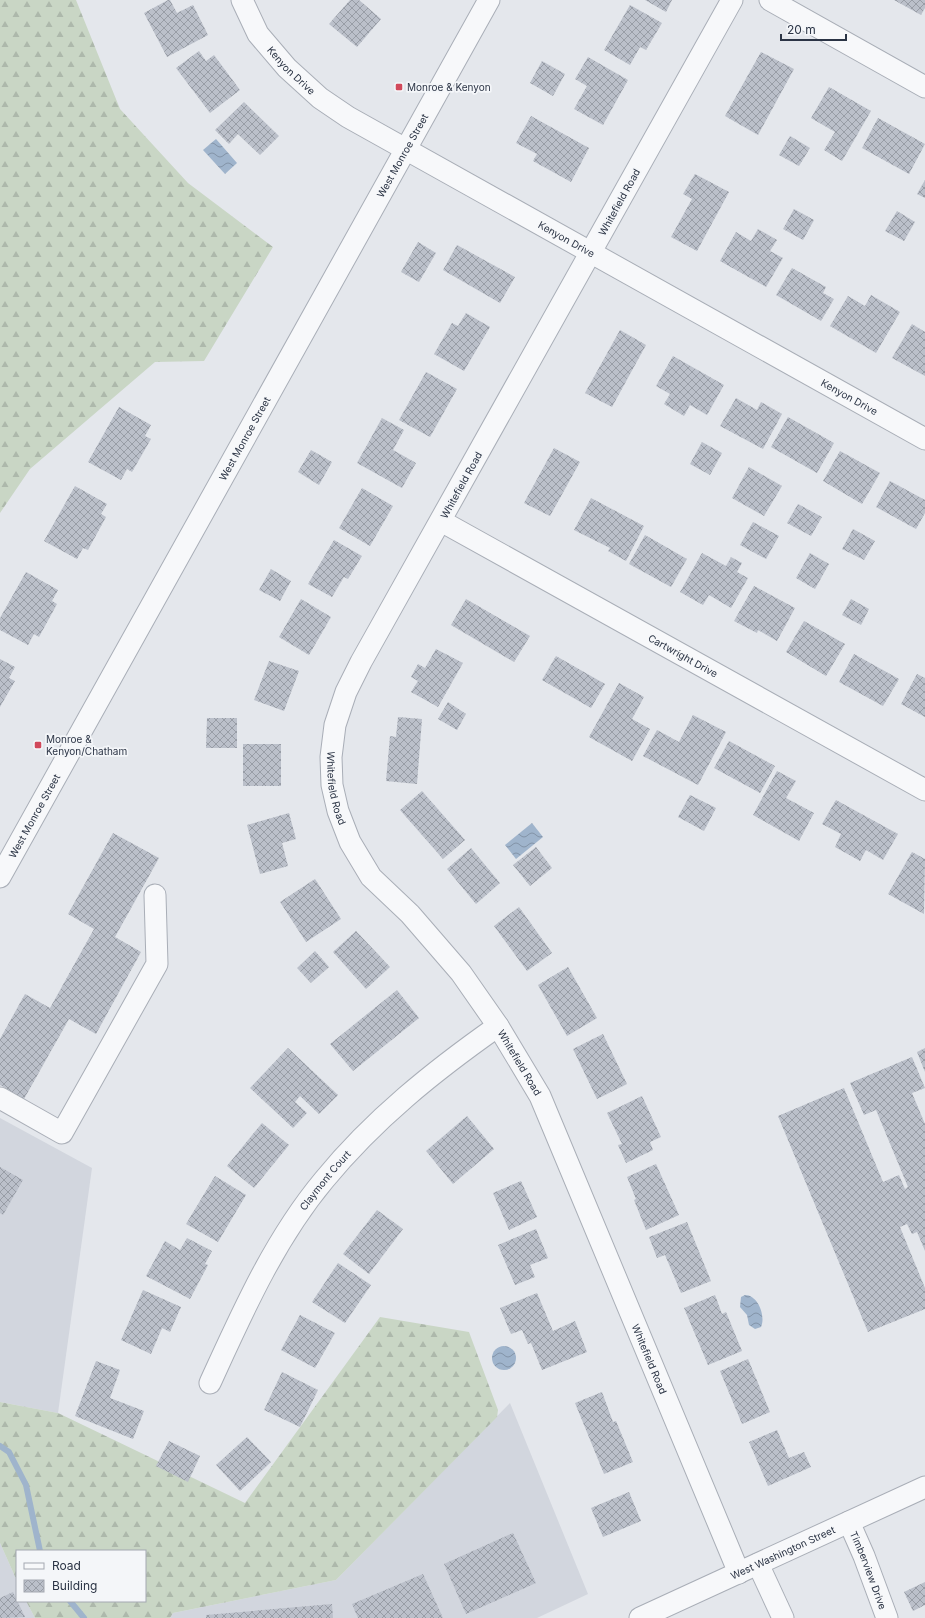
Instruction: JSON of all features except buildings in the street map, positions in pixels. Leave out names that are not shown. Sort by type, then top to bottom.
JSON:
[{"type":"street","name":"Kenyon Drive","points":[[242,0],[258,34],[287,68],[320,98],[348,117],[925,439]]},
{"type":"street","name":"West Monroe Street","points":[[0,877],[489,0]]},
{"type":"street","name":"Whitefield Road","points":[[732,0],[346,692],[335,725],[331,757],[332,785],[338,811],[350,842],[371,877],[410,914],[461,973],[498,1026],[540,1096],[738,1573]]},
{"type":"street","points":[[770,0],[925,87]]},
{"type":"street","name":"Cartwright Drive","points":[[441,521],[925,790]]},
{"type":"street","points":[[0,1098],[62,1133],[157,964],[155,895]]},
{"type":"street","name":"Claymont Court","points":[[210,1383],[249,1300],[280,1242],[323,1180],[391,1109],[428,1077],[498,1026]]},
{"type":"street","name":"West Washington Street","points":[[640,1618],[925,1487]]},
{"type":"street","name":"Timberview Drive","points":[[849,1522],[867,1563],[887,1618]]},
{"type":"street","points":[[758,1564],[783,1618]]},
{"type":"shaded area","points":[[0,1118],[92,1168],[58,1413],[0,1402]]},
{"type":"shaded area","points":[[510,1403],[588,1594],[537,1618],[170,1618],[173,1613],[336,1580]]},
{"type":"shaded area","points":[[0,1543],[16,1579],[16,1602],[27,1602],[35,1618],[0,1618]]},
{"type":"green space","points":[[0,0],[76,0],[120,109],[188,183],[273,247],[204,361],[155,362],[30,469],[0,513]]},
{"type":"green space","points":[[380,1317],[469,1332],[498,1410],[497,1417],[336,1580],[173,1613],[170,1618],[35,1618],[27,1602],[146,1602],[146,1550],[16,1550],[16,1579],[0,1543],[0,1402],[58,1413],[245,1503]]},
{"type":"water","points":[[216,139],[237,163],[225,174],[203,150]]},
{"type":"water","points":[[532,823],[543,837],[516,859],[505,845]]},
{"type":"water","points":[[745,1295],[754,1298],[760,1307],[762,1312],[761,1327],[755,1329],[749,1325],[747,1315],[740,1307],[741,1297]]},
{"type":"water","points":[[504,1346],[509,1347],[515,1353],[515,1363],[509,1369],[504,1370],[499,1369],[493,1363],[492,1358],[493,1353],[499,1347]]},
{"type":"waterway","points":[[0,1446],[9,1452],[26,1485],[40,1550]]},
{"type":"waterway","points":[[71,1602],[84,1618]]},
{"type":"place","name":"Monroe & Kenyon","points":[[399,87]]},
{"type":"place","name":"Monroe & Kenyon/Chatham","points":[[38,745]]}]
